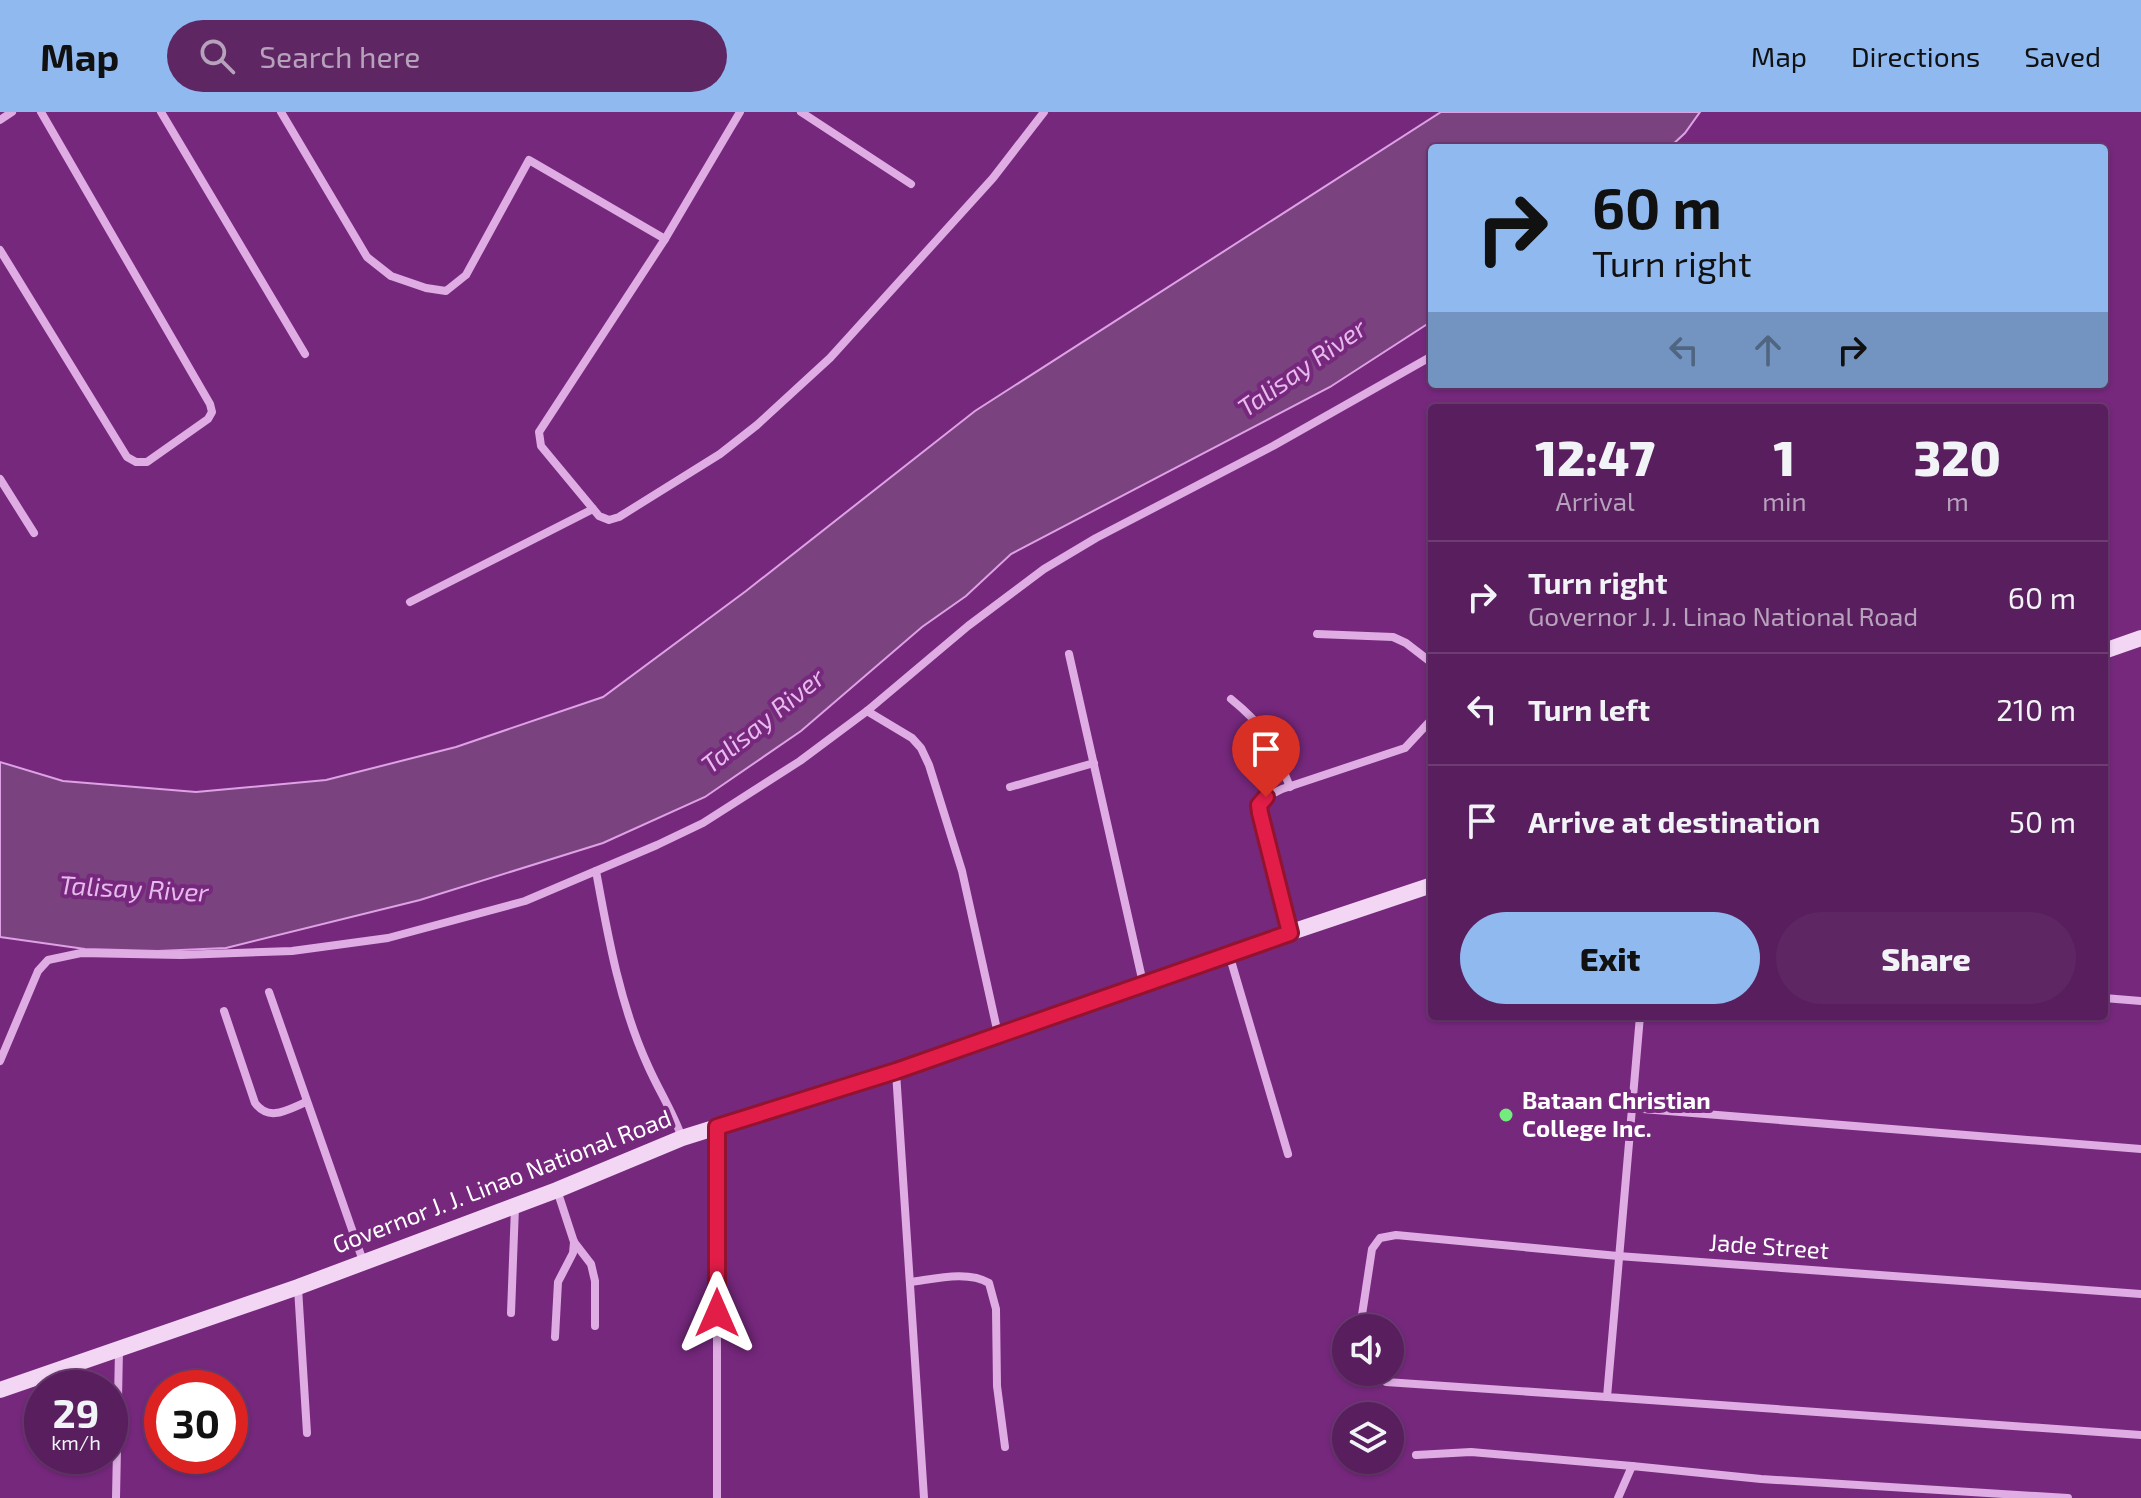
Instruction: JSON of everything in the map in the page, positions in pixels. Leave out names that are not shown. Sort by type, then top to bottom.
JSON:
[{"type":"main road","points":[[2108,650],[2141,638]]},
{"type":"main road","name":"Governor J. J. Linao National Road","points":[[0,1390],[298,1287],[557,1190],[682,1138],[896,1071],[1428,886]]},
{"type":"street","points":[[0,120],[12,112]]},
{"type":"street","points":[[0,250],[127,457],[136,462],[147,462],[208,419],[212,412],[210,404],[41,112]]},
{"type":"street","points":[[161,112],[305,354]]},
{"type":"street","points":[[281,112],[367,257],[391,276],[426,288],[446,291],[466,275],[529,160],[665,239]]},
{"type":"street","points":[[740,112],[665,239],[539,432],[541,446],[599,516],[609,520],[619,517],[720,454],[757,425],[830,358],[993,178],[1044,112]]},
{"type":"street","points":[[801,112],[911,184]]},
{"type":"street","points":[[0,1061],[38,971],[48,960],[81,953],[181,955],[292,951],[363,942],[453,922],[525,901],[703,823],[800,761],[1044,569],[1428,358]]},
{"type":"street","points":[[0,479],[34,533]]},
{"type":"street","points":[[410,602],[593,509]]},
{"type":"street","points":[[1317,634],[1393,637],[1428,660]]},
{"type":"street","points":[[1069,654],[1143,983]]},
{"type":"street","points":[[1231,699],[1267,733],[1290,787]]},
{"type":"street","points":[[867,711],[912,738],[929,765],[962,871],[998,1035]]},
{"type":"street","points":[[1290,933],[1259,805],[1266,797],[1290,787],[1405,748],[1428,723]]},
{"type":"street","points":[[1010,787],[1094,763]]},
{"type":"street","points":[[596,871],[614,966],[648,1066],[672,1110],[682,1138]]},
{"type":"street","points":[[1229,953],[1288,1154]]},
{"type":"street","points":[[269,992],[363,1261]]},
{"type":"street","points":[[2108,998],[2141,1001]]},
{"type":"street","points":[[224,1011],[255,1103],[261,1111],[275,1114],[306,1102]]},
{"type":"street","points":[[1607,1397],[1640,1020]]},
{"type":"street","points":[[896,1071],[924,1498]]},
{"type":"street","points":[[1630,1108],[2141,1149]]},
{"type":"street","points":[[717,1127],[717,1498]]},
{"type":"street","points":[[557,1190],[574,1242],[591,1264],[595,1281],[595,1326]]},
{"type":"street","points":[[511,1313],[515,1206]]},
{"type":"street","name":"Jade Street","points":[[1362,1314],[1372,1249],[1380,1238],[1396,1235],[1618,1256],[2141,1294]]},
{"type":"street","points":[[555,1337],[558,1282],[573,1253],[574,1242]]},
{"type":"street","points":[[910,1282],[969,1277],[981,1278],[989,1283],[996,1309],[997,1386],[1005,1447]]},
{"type":"street","points":[[298,1287],[307,1433]]},
{"type":"street","points":[[116,1498],[119,1349]]},
{"type":"street","points":[[1404,1383],[1994,1422],[2141,1435]]},
{"type":"street","points":[[1416,1455],[1471,1452],[1761,1479],[2068,1498]]},
{"type":"street","points":[[1618,1498],[1632,1466]]},
{"type":"water","name":"Talisay River","points":[[1441,112],[1700,112],[1673,144],[1428,144],[1428,324],[1330,387],[1011,554],[966,596],[922,627],[801,731],[705,797],[603,843],[420,900],[226,948],[158,951],[85,949],[0,937],[0,762],[63,781],[196,792],[326,780],[456,747],[603,697],[746,591],[975,411]]},
{"type":"place","name":"Bataan Christian College Inc.","points":[[1506,1115]]},
{"type":"route","points":[[717,1313],[717,1127],[896,1071],[1290,933],[1260,813],[1259,805],[1266,797]]}]
